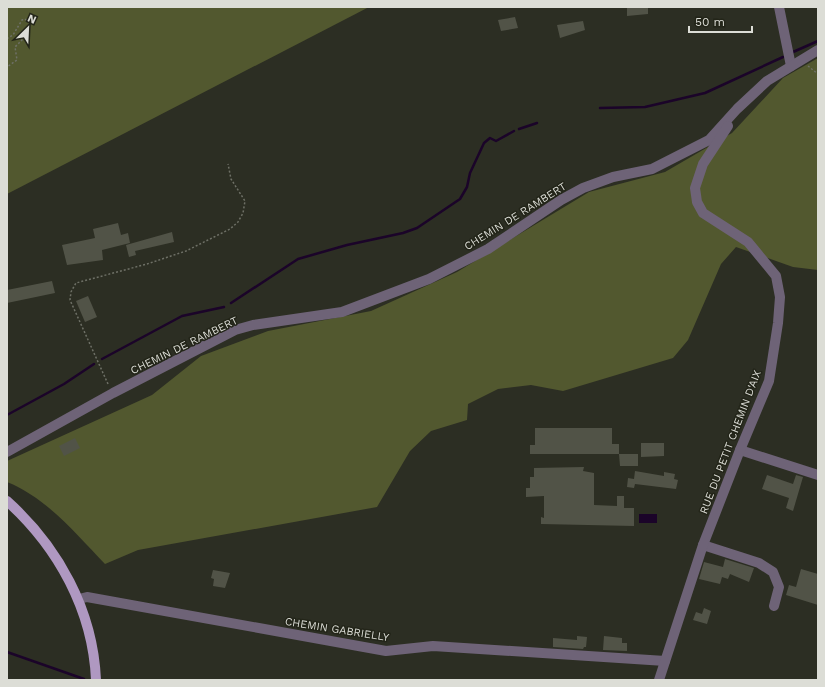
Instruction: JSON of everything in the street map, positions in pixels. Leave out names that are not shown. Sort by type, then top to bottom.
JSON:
[{"type":"main road","points":[[7,501],[29,522],[52,551],[79,599],[90,640],[96,680]]},
{"type":"street","points":[[779,7],[791,66]]},
{"type":"street","name":"CHEMIN DE RAMBERT","points":[[7,452],[113,393],[235,330],[253,325],[342,312],[429,279],[488,249],[561,200],[582,188],[613,177],[652,169],[709,140],[738,109],[767,82],[818,50]]},
{"type":"street","name":"RUE DU PETIT CHEMIN D'AIX","points":[[659,680],[703,545],[769,380],[778,323],[780,296],[776,276],[748,242],[703,212],[697,202],[695,188],[703,164],[738,109]]},
{"type":"street","points":[[740,450],[818,474]]},
{"type":"street","points":[[703,545],[759,563],[773,572],[779,587],[774,606]]},
{"type":"street","name":"CHEMIN GABRIELLY","points":[[79,599],[87,597],[386,650],[433,646],[665,662]]},
{"type":"path","points":[[7,37],[8,38],[13,35],[22,20],[25,19],[29,22],[29,29],[26,36],[15,47],[17,60],[7,67]]},
{"type":"path","points":[[113,393],[100,368],[70,300],[70,292],[76,283],[147,264],[186,251],[230,229],[238,222],[243,213],[245,201],[231,180],[228,164]]},
{"type":"green space","points":[[7,7],[369,7],[7,194]]},
{"type":"green space","points":[[818,58],[818,270],[793,267],[736,247],[721,264],[688,340],[673,358],[563,391],[531,385],[498,389],[468,404],[467,420],[431,431],[410,451],[377,507],[138,550],[105,564],[72,529],[48,507],[22,489],[7,482],[7,461],[152,395],[201,356],[268,331],[371,311],[457,272],[589,192],[665,172],[732,133],[783,78]]},
{"type":"shaded area","points":[[639,514],[657,514],[657,523],[639,523]]},
{"type":"building","points":[[627,7],[648,7],[648,14],[627,16]]},
{"type":"building","points":[[515,17],[518,28],[501,31],[498,20]]},
{"type":"building","points":[[583,21],[585,30],[560,38],[557,25]]},
{"type":"building","points":[[118,223],[121,235],[128,233],[130,243],[102,250],[103,260],[67,265],[62,245],[95,238],[93,229]]},
{"type":"building","points":[[172,232],[174,242],[135,251],[136,255],[129,257],[126,245]]},
{"type":"building","points":[[52,281],[55,293],[7,303],[7,290]]},
{"type":"building","points":[[88,296],[97,317],[85,322],[76,301]]},
{"type":"building","points":[[535,428],[612,428],[612,444],[619,444],[619,454],[530,454],[530,445],[535,445]]},
{"type":"building","points":[[75,438],[80,448],[64,456],[59,446]]},
{"type":"building","points":[[641,443],[664,443],[664,456],[641,457]]},
{"type":"building","points":[[619,454],[638,454],[638,466],[620,466]]},
{"type":"building","points":[[584,467],[583,471],[594,473],[594,505],[617,506],[617,496],[624,496],[624,508],[634,508],[634,526],[541,524],[541,517],[544,518],[544,496],[526,497],[526,488],[530,488],[530,477],[534,477],[534,468]]},
{"type":"building","points":[[635,471],[664,476],[664,472],[675,474],[674,479],[678,480],[676,489],[635,484],[634,488],[627,487],[628,478],[634,479]]},
{"type":"building","points":[[767,475],[793,484],[796,475],[803,477],[793,511],[786,508],[789,498],[762,489]]},
{"type":"building","points":[[725,559],[754,568],[749,582],[730,574],[728,579],[722,577],[720,584],[699,579],[704,562],[723,567]]},
{"type":"building","points":[[801,569],[818,574],[818,605],[786,595],[789,585],[796,587]]},
{"type":"building","points":[[213,570],[230,573],[225,588],[213,586],[214,579],[211,578]]},
{"type":"building","points":[[704,608],[711,611],[707,624],[693,620],[696,612],[702,614]]},
{"type":"building","points":[[577,636],[587,637],[586,647],[583,649],[553,647],[553,638],[577,640]]},
{"type":"building","points":[[604,636],[622,638],[622,643],[627,643],[627,651],[603,650]]},
{"type":"waterway","points":[[793,52],[818,41]]},
{"type":"waterway","points":[[600,108],[645,107],[705,93],[783,57]]},
{"type":"waterway","points":[[519,129],[537,123]]},
{"type":"waterway","points":[[231,303],[298,259],[347,245],[403,233],[417,228],[460,199],[467,187],[470,173],[484,143],[490,138],[496,141],[514,131]]},
{"type":"waterway","points":[[102,359],[182,316],[224,307]]},
{"type":"waterway","points":[[7,415],[64,384],[94,364]]},
{"type":"waterway","points":[[7,652],[84,679]]}]
